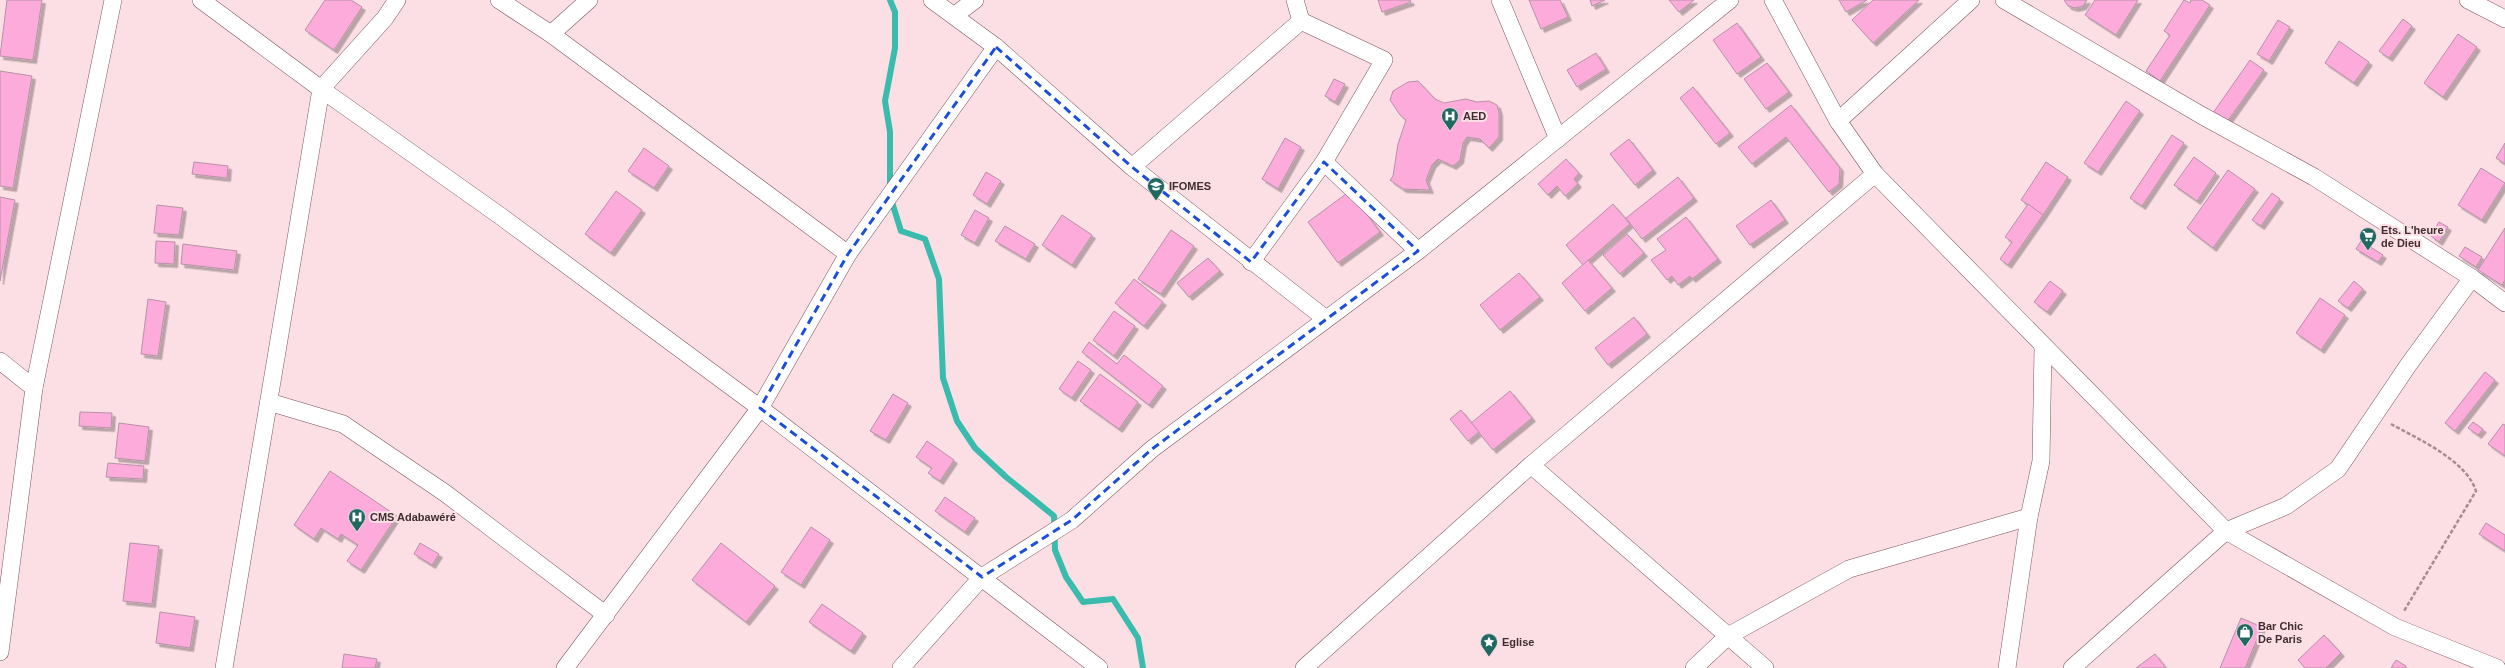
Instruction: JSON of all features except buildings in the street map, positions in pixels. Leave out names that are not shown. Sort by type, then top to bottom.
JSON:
[{"type":"street","points":[[0,652],[34,388],[113,0]]},
{"type":"street","points":[[201,0],[498,215],[760,408],[1099,668]]},
{"type":"street","points":[[224,668],[321,88],[385,18],[397,0]]},
{"type":"street","points":[[499,0],[551,34],[848,254]]},
{"type":"street","points":[[551,34],[589,0]]},
{"type":"street","points":[[932,0],[955,15],[996,46],[1132,167],[1251,262],[1326,319]]},
{"type":"street","points":[[955,15],[975,0]]},
{"type":"street","points":[[1251,262],[1324,162],[1384,60],[1301,21],[1295,0]]},
{"type":"street","points":[[1500,0],[1558,139]]},
{"type":"street","points":[[902,668],[982,577],[1072,520],[1152,448],[1418,251],[1730,0]]},
{"type":"street","points":[[1773,0],[1838,121],[1875,174],[2043,347],[2226,531],[2395,627],[2497,668]]},
{"type":"street","points":[[1838,121],[1971,0]]},
{"type":"street","points":[[2004,0],[2201,115],[2314,177],[2472,278],[2505,303]]},
{"type":"street","points":[[2468,0],[2505,19]]},
{"type":"street","points":[[1132,167],[1301,21]]},
{"type":"street","points":[[565,668],[760,408],[848,254],[996,46]]},
{"type":"street","points":[[1324,162],[1418,251]]},
{"type":"street","points":[[1304,668],[1531,465],[1875,174]]},
{"type":"street","points":[[2072,668],[2226,531],[2286,506],[2322,482],[2338,469],[2374,415],[2472,278]]},
{"type":"street","points":[[2007,668],[2029,517],[2041,461],[2043,347]]},
{"type":"street","points":[[0,360],[34,388]]},
{"type":"street","points":[[269,402],[343,424],[445,493],[606,615]]},
{"type":"street","points":[[1531,465],[1766,668]]},
{"type":"street","points":[[1694,668],[1728,636],[1849,568],[2029,517]]},
{"type":"path","points":[[2374,415],[2420,440],[2457,464],[2472,478],[2476,491],[2395,627]]},
{"type":"highlighted area","points":[[996,47],[1132,167],[1251,262],[1324,162],[1418,251],[1152,449],[1072,520],[982,577],[760,408],[848,254]]},
{"type":"waterway","points":[[890,0],[895,12],[895,48],[885,101],[890,132],[890,188]]},
{"type":"waterway","points":[[891,199],[901,231],[925,239],[939,279],[943,378],[957,421],[975,448],[1006,477],[1054,516],[1055,550],[1066,577],[1083,602],[1113,599],[1138,638],[1143,668]]},
{"type":"place","name":"AED","points":[[1450,131]]},
{"type":"place","name":"IFOMES","points":[[1156,201]]},
{"type":"place","name":"Ets. L'heure de Dieu","points":[[2368,251]]},
{"type":"place","name":"CMS Adabawéré","points":[[357,532]]},
{"type":"place","name":"Bar Chic De Paris","points":[[2245,647]]},
{"type":"place","name":"Eglise","points":[[1489,657]]}]
